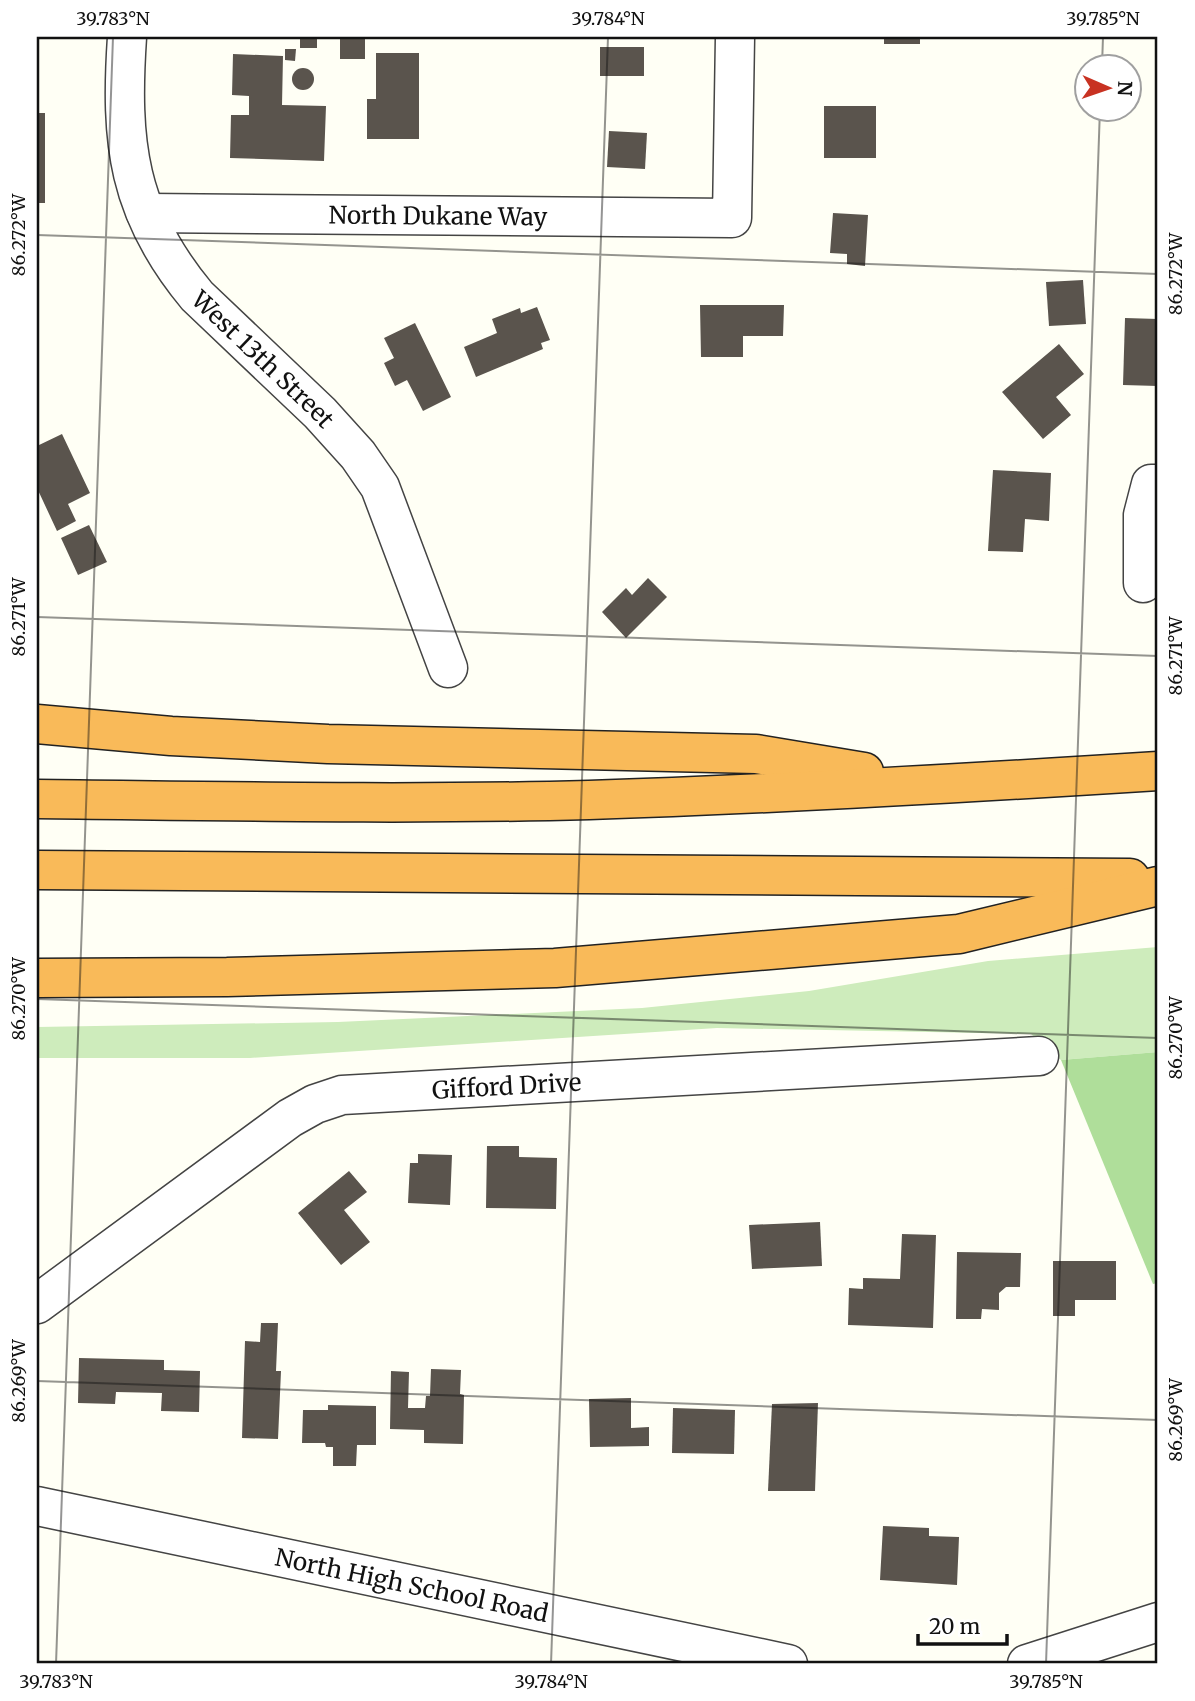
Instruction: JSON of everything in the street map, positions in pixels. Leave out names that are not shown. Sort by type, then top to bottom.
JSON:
[{"type":"highway","points":[[37,723],[171,736],[328,744],[757,754],[943,785]]},
{"type":"highway","points":[[37,799],[416,803],[589,800],[943,785],[1158,771]]},
{"type":"highway","points":[[37,870],[1158,878]]},
{"type":"highway","points":[[37,978],[227,977],[583,966],[959,934],[1158,886]]},
{"type":"street","name":"West 13th Street","points":[[127,37],[124,116],[127,150],[134,185],[146,214],[175,266],[197,296],[320,413],[358,455],[380,487],[448,668]]},
{"type":"street","name":"North Dukane Way","points":[[146,214],[732,218],[735,37]]},
{"type":"street","points":[[1143,583],[1143,515],[1155,484]]},
{"type":"street","name":"Gifford Drive","points":[[37,1304],[290,1118],[315,1104],[342,1095],[1040,1056]]},
{"type":"street","name":"North High School Road","points":[[37,1506],[788,1664]]},
{"type":"street","points":[[1027,1664],[1158,1622]]},
{"type":"green space","points":[[1158,947],[1158,1052],[1061,1060],[1031,1034],[717,1028],[250,1058],[37,1058],[37,1027],[338,1022],[642,1008],[809,991],[988,961]]},
{"type":"green space","points":[[1158,1052],[1158,1283],[1153,1284],[1061,1060]]},
{"type":"building","points":[[300,37],[317,37],[317,48],[300,48]]},
{"type":"building","points":[[340,37],[365,37],[365,59],[340,59]]},
{"type":"building","points":[[884,37],[920,37],[920,44],[884,44]]},
{"type":"building","points":[[600,47],[644,47],[644,76],[600,76]]},
{"type":"building","points":[[285,49],[296,49],[295,61],[285,60]]},
{"type":"building","points":[[376,53],[419,53],[419,139],[367,139],[367,99],[376,99]]},
{"type":"building","points":[[233,54],[283,56],[282,105],[326,106],[324,161],[230,158],[231,115],[249,115],[249,96],[232,95]]},
{"type":"building","points":[[303,68],[311,71],[314,79],[311,87],[303,90],[295,87],[292,79],[295,71]]},
{"type":"building","points":[[824,106],[876,106],[876,158],[824,158]]},
{"type":"building","points":[[37,113],[45,113],[45,203],[37,203]]},
{"type":"building","points":[[609,131],[647,133],[645,169],[607,167]]},
{"type":"building","points":[[833,213],[868,215],[865,266],[847,264],[847,254],[830,253]]},
{"type":"building","points":[[1083,280],[1086,324],[1049,326],[1046,282]]},
{"type":"building","points":[[700,305],[784,305],[783,336],[743,336],[743,357],[701,357]]},
{"type":"building","points":[[537,307],[550,340],[541,343],[543,349],[476,377],[464,347],[497,333],[492,319],[520,308],[521,313]]},
{"type":"building","points":[[1125,318],[1158,319],[1158,386],[1123,385]]},
{"type":"building","points":[[415,323],[451,397],[423,411],[407,380],[395,386],[384,363],[394,358],[384,338]]},
{"type":"building","points":[[1059,344],[1084,374],[1056,397],[1071,415],[1043,439],[1002,392]]},
{"type":"building","points":[[62,434],[90,493],[68,504],[76,521],[57,531],[37,488],[37,446]]},
{"type":"building","points":[[993,470],[1051,473],[1049,521],[1025,519],[1023,552],[988,551]]},
{"type":"building","points":[[89,525],[107,562],[78,575],[61,538]]},
{"type":"building","points":[[648,578],[667,597],[626,638],[602,612],[626,588],[632,595]]},
{"type":"building","points":[[487,1146],[519,1146],[519,1157],[557,1158],[556,1209],[486,1208]]},
{"type":"building","points":[[418,1154],[452,1155],[450,1205],[408,1203],[410,1163],[418,1163]]},
{"type":"building","points":[[349,1171],[367,1192],[344,1210],[370,1242],[341,1265],[298,1213]]},
{"type":"building","points":[[820,1222],[822,1266],[752,1269],[749,1225]]},
{"type":"building","points":[[902,1234],[936,1235],[933,1328],[848,1325],[849,1288],[863,1289],[863,1278],[900,1279]]},
{"type":"building","points":[[957,1252],[1021,1253],[1020,1287],[1006,1287],[999,1293],[999,1310],[982,1309],[981,1319],[956,1319]]},
{"type":"building","points":[[1053,1261],[1116,1261],[1116,1300],[1075,1300],[1075,1316],[1053,1316]]},
{"type":"building","points":[[261,1323],[278,1323],[276,1371],[281,1371],[278,1439],[242,1438],[245,1341],[260,1342]]},
{"type":"building","points":[[79,1358],[164,1360],[164,1370],[200,1371],[199,1412],[161,1411],[162,1393],[116,1392],[115,1404],[78,1403]]},
{"type":"building","points":[[431,1369],[461,1370],[460,1394],[464,1395],[463,1444],[424,1443],[424,1430],[390,1429],[391,1371],[409,1372],[408,1408],[425,1408],[426,1396],[430,1396]]},
{"type":"building","points":[[631,1398],[631,1428],[649,1427],[649,1446],[590,1447],[589,1399]]},
{"type":"building","points":[[818,1403],[815,1491],[768,1491],[772,1404]]},
{"type":"building","points":[[328,1405],[376,1406],[376,1445],[357,1445],[356,1466],[333,1466],[333,1447],[326,1447],[325,1443],[302,1443],[303,1410],[328,1410]]},
{"type":"building","points":[[673,1408],[735,1410],[734,1454],[672,1453]]},
{"type":"building","points":[[883,1526],[929,1528],[929,1536],[959,1537],[957,1585],[880,1580]]}]
